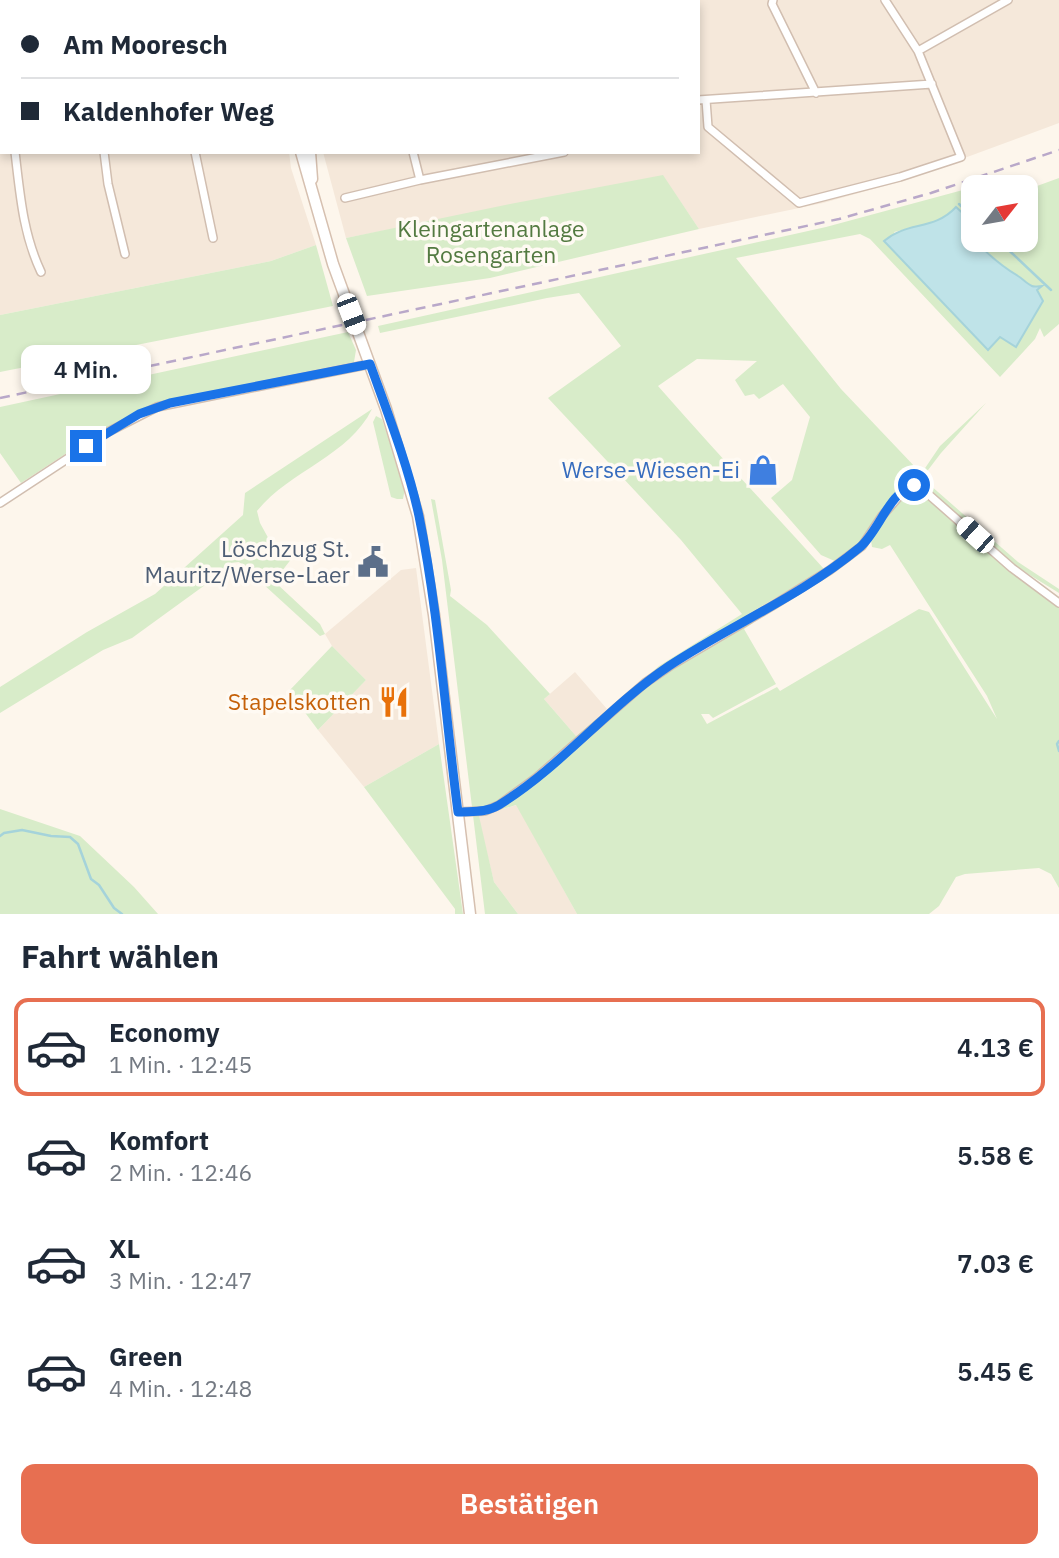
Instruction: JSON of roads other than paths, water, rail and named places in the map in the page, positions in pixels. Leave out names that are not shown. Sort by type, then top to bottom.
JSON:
[{"type":"main road","points":[[302,154],[333,264],[370,364],[418,516],[434,615],[470,914]]},
{"type":"main road","points":[[311,156],[312,194]]},
{"type":"street","points":[[773,0],[772,4],[816,93]]},
{"type":"street","points":[[886,0],[918,51],[932,84],[961,157],[900,177],[799,203],[708,127],[702,100],[932,84]]},
{"type":"street","points":[[918,51],[1008,0]]},
{"type":"street","points":[[15,154],[30,249],[41,272]]},
{"type":"street","points":[[104,154],[108,184],[125,254]]},
{"type":"street","points":[[194,154],[214,238]]},
{"type":"street","points":[[414,154],[420,180]]},
{"type":"street","points":[[345,198],[420,180],[554,154]]},
{"type":"street","points":[[0,503],[108,432],[157,407],[370,364]]},
{"type":"street","points":[[458,812],[485,811],[499,805],[536,778],[645,683],[830,570],[862,546],[898,495],[908,486],[919,486],[1012,568],[1059,603]]},
{"type":"water","points":[[956,207],[961,212],[961,252],[986,252],[1030,285],[1042,286],[1037,290],[1043,301],[1016,347],[1000,337],[988,350],[884,241],[902,231],[948,215]]},
{"type":"waterway","points":[[1011,252],[1051,290]]},
{"type":"waterway","points":[[1059,741],[1059,751]]},
{"type":"waterway","points":[[0,836],[22,830],[70,837],[78,844],[91,879],[122,914]]},
{"type":"railway","points":[[0,398],[839,219],[931,193],[1059,150]]},
{"type":"place","name":"Werse-Wiesen-Ei","points":[[763,470]]},
{"type":"place","name":"Löschzug St. Mauritz/Werse-Laer","points":[[373,562]]},
{"type":"place","name":"Stapelskotten","points":[[394,702]]},
{"type":"park label","name":"Kleingartenanlage Rosengarten","points":[[491,242]]}]
